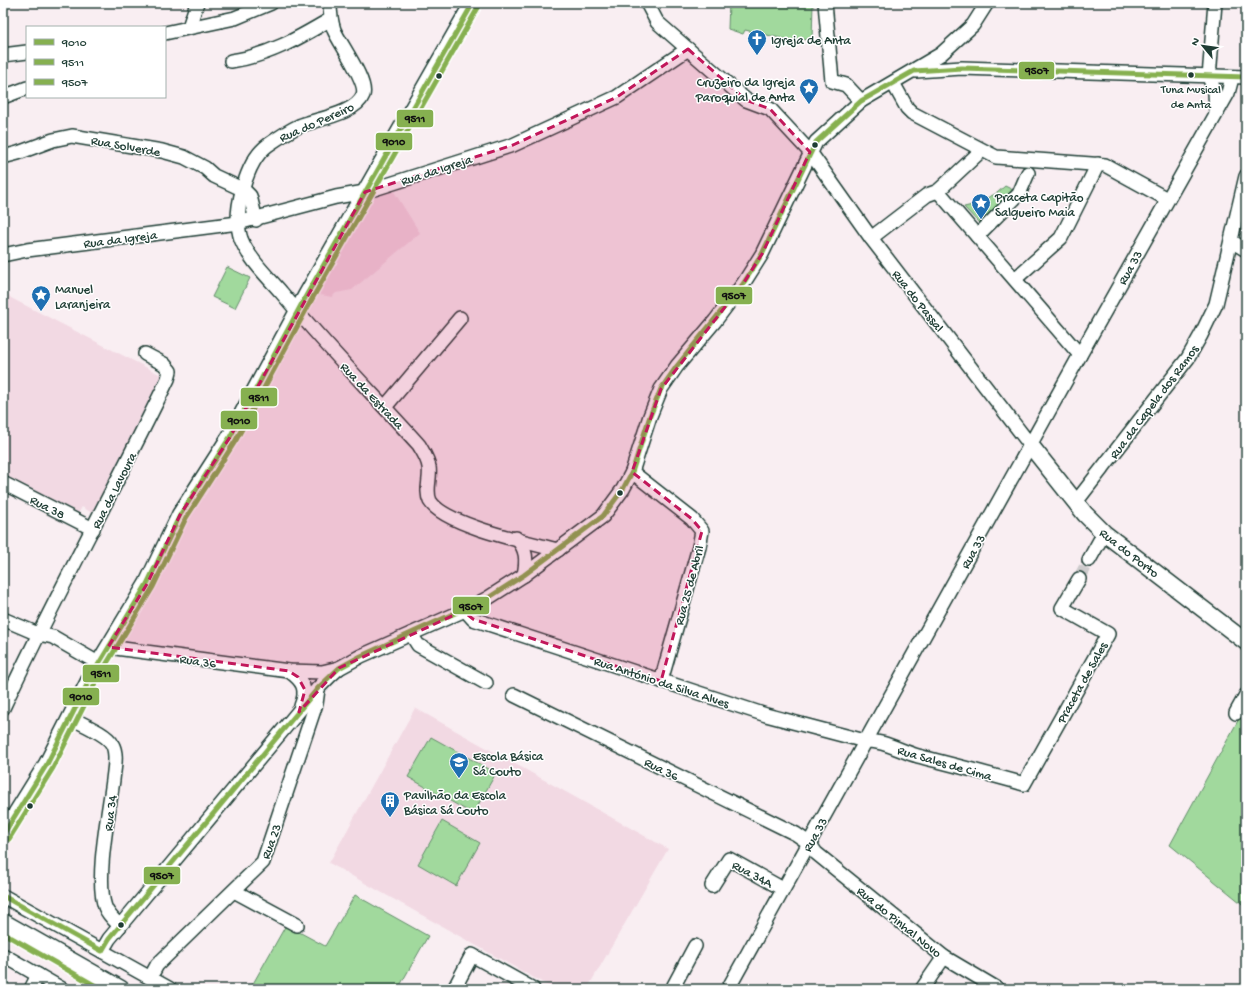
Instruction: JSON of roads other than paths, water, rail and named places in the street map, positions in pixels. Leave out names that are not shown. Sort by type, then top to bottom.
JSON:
[{"type":"main road","points":[[3,835],[47,764],[72,718],[98,663],[147,584],[180,515],[230,437],[365,192],[472,3]]},
{"type":"main road","name":"Rua do Porto","points":[[1031,446],[1085,514],[1104,533],[1246,642]]},
{"type":"main road","points":[[3,922],[121,989]]},
{"type":"main road","points":[[3,933],[102,989]]},
{"type":"street","points":[[189,27],[197,3]]},
{"type":"street","points":[[166,33],[235,18],[271,3]]},
{"type":"street","name":"Rua do Pereiro","points":[[238,224],[250,166],[258,154],[298,126],[348,110],[356,105],[363,95],[364,88],[334,30],[331,19],[330,3]]},
{"type":"street","points":[[647,3],[657,22],[746,100],[770,109],[810,152]]},
{"type":"street","points":[[825,3],[832,81],[846,85],[862,100]]},
{"type":"street","points":[[102,951],[120,926],[318,688],[339,668],[361,656],[465,610],[524,575],[603,516],[624,489],[632,472],[650,416],[661,389],[677,366],[716,321],[751,272],[762,254],[816,142],[862,100],[914,71],[940,54],[973,25],[987,3]]},
{"type":"street","points":[[1215,3],[1209,77],[1215,92],[1216,113]]},
{"type":"street","points":[[231,61],[266,53],[293,41],[331,19]]},
{"type":"street","points":[[954,42],[952,59],[959,68]]},
{"type":"street","name":"Rua da Igreja","points":[[3,255],[27,250],[238,224],[336,197],[365,192],[513,145],[617,97],[688,49]]},
{"type":"street","points":[[3,55],[26,52]]},
{"type":"street","points":[[940,54],[940,62],[945,69]]},
{"type":"street","points":[[914,71],[959,68],[1232,78],[1246,77]]},
{"type":"street","name":"Rua 33","points":[[728,989],[1167,199],[1228,93],[1232,78]]},
{"type":"street","points":[[893,83],[907,108],[912,113],[996,157],[1098,164],[1112,168],[1167,199]]},
{"type":"street","points":[[3,97],[26,88]]},
{"type":"street","name":"Rua Solverde","points":[[3,157],[53,140],[78,137],[162,151],[184,157],[220,179],[244,190]]},
{"type":"street","points":[[871,238],[927,195],[938,191],[981,150]]},
{"type":"street","name":"Rua do Passal","points":[[810,152],[871,238],[1031,446]]},
{"type":"street","points":[[1015,278],[1061,238],[1098,164]]},
{"type":"street","points":[[977,236],[1019,194],[1028,173]]},
{"type":"street","name":"Rua da Capela dos Ramos","points":[[1076,502],[1191,352],[1216,304],[1232,241],[1246,176]]},
{"type":"street","points":[[244,190],[250,196],[256,220]]},
{"type":"street","points":[[938,191],[1015,278],[1080,355]]},
{"type":"street","name":"Rua da Estrada","points":[[238,224],[241,238],[248,252],[298,313],[419,445],[430,467],[429,499],[434,507],[445,514],[476,528],[558,550]]},
{"type":"street","points":[[1232,241],[1246,250]]},
{"type":"street","points":[[385,407],[460,318]]},
{"type":"street","name":"Rua da Lavoura","points":[[3,708],[38,634],[93,529],[168,379],[170,371],[164,364],[145,354]]},
{"type":"street","name":"Rua 25 de Abril","points":[[632,472],[692,519],[702,531],[661,681]]},
{"type":"street","name":"Rua 38","points":[[3,483],[93,529]]},
{"type":"street","points":[[1089,560],[1104,533]]},
{"type":"street","points":[[516,538],[522,545],[526,554],[539,564]]},
{"type":"street","points":[[524,575],[526,554]]},
{"type":"street","name":"Praceta de Sales","points":[[1024,784],[1108,634],[1062,608],[1079,579]]},
{"type":"street","name":"Rua António da Silva Alves","points":[[465,610],[473,619],[661,681],[766,715],[865,741]]},
{"type":"street","points":[[3,619],[38,634],[53,637],[98,663]]},
{"type":"street","points":[[411,634],[418,645],[486,683]]},
{"type":"street","name":"Rua 36","points":[[108,647],[289,671],[322,672],[339,668]]},
{"type":"street","points":[[289,671],[298,677],[305,690],[299,712]]},
{"type":"street","name":"Rua 23","points":[[150,978],[157,965],[234,891],[265,858],[316,704],[318,688]]},
{"type":"street","name":"Rua 36","points":[[514,695],[796,834],[809,843]]},
{"type":"street","points":[[1236,713],[1246,695]]},
{"type":"street","name":"Rua 34","points":[[72,718],[104,736],[112,743],[115,753],[102,868],[103,897],[109,915],[120,926]]},
{"type":"street","name":"Rua Sales de Cima","points":[[865,741],[874,741],[916,756],[945,761],[1024,784]]},
{"type":"street","name":"Rua do Pinhal Novo","points":[[809,843],[816,853],[944,957],[998,989]]},
{"type":"street","name":"Rua 34A","points":[[712,886],[729,859],[783,889]]},
{"type":"street","points":[[234,891],[297,925]]},
{"type":"street","points":[[3,896],[170,989]]},
{"type":"street","points":[[672,989],[695,946]]},
{"type":"street","points":[[3,955],[62,989]]},
{"type":"street","points":[[454,989],[472,955],[533,989]]},
{"type":"street","points":[[922,989],[944,957]]},
{"type":"street","points":[[31,989],[38,975]]},
{"type":"tunnel","points":[[1079,579],[1089,560]]},
{"type":"place","name":"Igreja de Anta","points":[[757,56]]},
{"type":"place","name":"Tuna Musical de Anta","points":[[1191,75]]},
{"type":"place","name":"Cruzeiro da Igreja Paroquial de Anta","points":[[809,105]]},
{"type":"place","name":"Praceta Capitão Salgueiro Maia","points":[[981,220]]},
{"type":"place","name":"Manuel Laranjeira","points":[[41,312]]},
{"type":"place","name":"Escola Básica Sá Couto","points":[[459,779]]},
{"type":"place","name":"Pavilhão da Escola Básica Sá Couto","points":[[390,818]]}]
